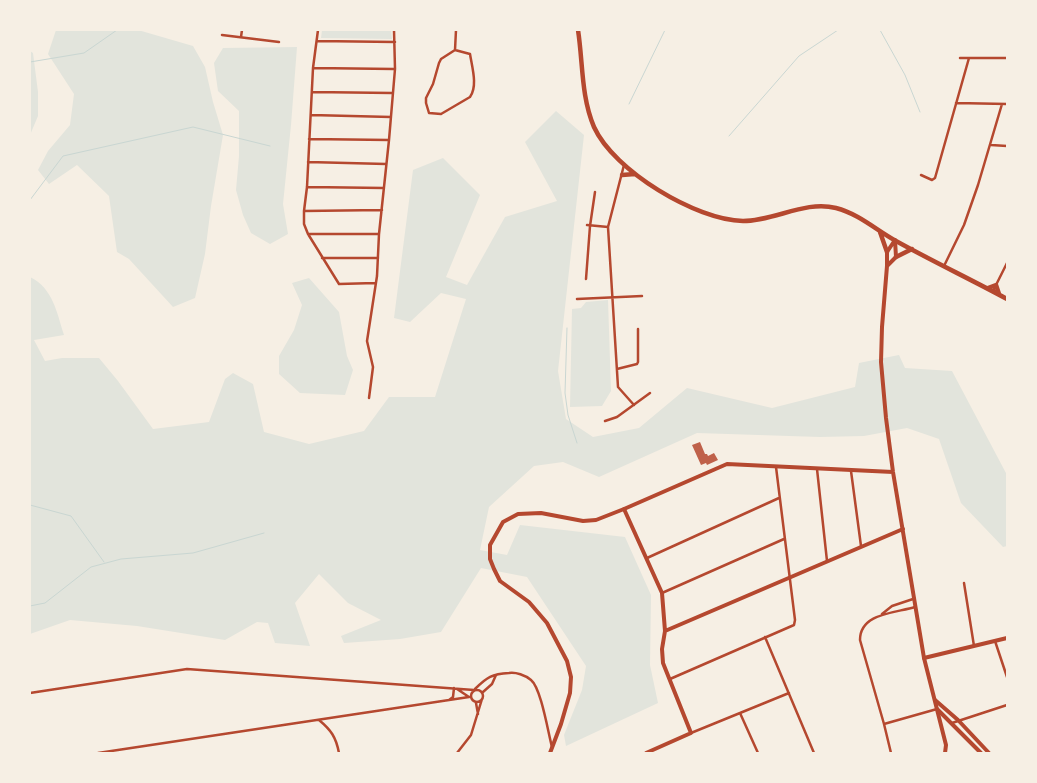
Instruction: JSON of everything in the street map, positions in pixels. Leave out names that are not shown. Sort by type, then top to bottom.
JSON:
[{"type":"main road","points":[[579,31],[585,93],[594,127],[607,147],[624,165],[671,198],[708,214],[744,221],[764,219],[821,205],[837,208],[856,216],[894,240],[1007,299]]},
{"type":"main road","points":[[622,175],[636,174]]},
{"type":"main road","points":[[879,230],[887,252],[881,362],[894,472],[924,658],[946,745],[945,753]]},
{"type":"main road","points":[[887,252],[894,240]]},
{"type":"main road","points":[[894,240],[896,256]]},
{"type":"main road","points":[[887,266],[896,256],[912,249]]},
{"type":"main road","points":[[987,288],[996,285],[999,294]]},
{"type":"main road","points":[[550,753],[570,693],[571,677],[567,661],[547,623],[529,602],[500,581],[490,559],[490,545],[503,522],[518,514],[541,513],[583,521],[596,520],[727,464],[894,472]]},
{"type":"main road","points":[[624,509],[662,593],[663,663],[691,734],[646,753]]},
{"type":"main road","points":[[664,631],[902,529]]},
{"type":"main road","points":[[924,658],[1007,638]]},
{"type":"main road","points":[[935,700],[958,720],[989,753]]},
{"type":"main road","points":[[937,709],[980,753]]},
{"type":"street","points":[[241,37],[242,30]]},
{"type":"street","points":[[318,30],[313,68],[304,224],[308,234],[339,284],[375,284]]},
{"type":"street","points":[[369,398],[373,367],[367,341],[378,258],[391,117],[395,69],[394,30]]},
{"type":"street","points":[[455,50],[456,30]]},
{"type":"street","points":[[222,35],[279,42]]},
{"type":"street","points":[[317,41],[395,42]]},
{"type":"street","points":[[455,50],[470,54],[474,80],[473,92],[470,97],[442,114],[429,113],[426,98],[433,84],[438,63],[455,50]]},
{"type":"street","points":[[960,58],[1007,58]]},
{"type":"street","points":[[921,175],[932,180],[935,178],[969,58]]},
{"type":"street","points":[[313,68],[395,69]]},
{"type":"street","points":[[312,92],[392,93]]},
{"type":"street","points":[[956,103],[1007,104]]},
{"type":"street","points":[[944,266],[964,225],[1002,104]]},
{"type":"street","points":[[311,115],[391,117]]},
{"type":"street","points":[[310,139],[389,140]]},
{"type":"street","points":[[990,145],[1007,146]]},
{"type":"street","points":[[308,162],[386,164]]},
{"type":"street","points":[[624,165],[608,227],[618,387],[634,405]]},
{"type":"street","points":[[307,187],[384,188]]},
{"type":"street","points":[[586,279],[588,225],[594,192]]},
{"type":"street","points":[[304,210],[382,210]]},
{"type":"street","points":[[588,225],[608,227]]},
{"type":"street","points":[[308,234],[379,234]]},
{"type":"street","points":[[322,258],[378,258]]},
{"type":"street","points":[[993,291],[1007,263]]},
{"type":"street","points":[[577,299],[642,296]]},
{"type":"street","points":[[617,369],[637,364],[638,329]]},
{"type":"street","points":[[606,421],[617,417],[650,393]]},
{"type":"street","points":[[669,680],[794,625],[776,467]]},
{"type":"street","points":[[817,469],[827,561]]},
{"type":"street","points":[[851,471],[861,546]]},
{"type":"street","points":[[647,558],[780,498]]},
{"type":"street","points":[[662,593],[785,538]]},
{"type":"street","points":[[964,583],[974,646]]},
{"type":"street","points":[[891,753],[860,640],[860,631],[865,623],[892,606],[914,599]]},
{"type":"street","points":[[882,614],[916,607]]},
{"type":"street","points":[[765,637],[814,753]]},
{"type":"street","points":[[995,641],[1007,677]]},
{"type":"street","points":[[30,693],[188,669],[475,689],[483,693]]},
{"type":"street","points":[[470,698],[471,692],[487,677],[497,674],[516,672],[532,680],[540,698],[552,748]]},
{"type":"street","points":[[457,753],[471,735],[478,716],[483,693],[492,684],[497,674]]},
{"type":"street","points":[[455,688],[476,702],[478,716]]},
{"type":"street","points":[[448,701],[453,697],[455,688]]},
{"type":"street","points":[[691,734],[788,693]]},
{"type":"street","points":[[98,753],[470,698]]},
{"type":"street","points":[[476,702],[482,699]]},
{"type":"street","points":[[952,723],[1007,705]]},
{"type":"street","points":[[884,724],[937,709]]},
{"type":"street","points":[[740,713],[758,753]]},
{"type":"street","points":[[319,720],[331,730],[337,742],[339,753]]},
{"type":"shaded area","points":[[56,30],[138,30],[193,46],[205,67],[223,135],[205,254],[195,298],[173,307],[129,259],[117,252],[109,196],[77,165],[49,184],[38,170],[48,151],[70,125],[74,94],[48,54]]},
{"type":"shaded area","points":[[322,30],[391,30],[392,39],[321,38]]},
{"type":"shaded area","points":[[297,47],[283,204],[288,234],[270,244],[251,233],[243,215],[236,190],[239,156],[239,111],[218,91],[214,63],[223,48]]},
{"type":"shaded area","points":[[30,51],[33,53],[38,92],[38,116],[30,135]]},
{"type":"shaded area","points":[[556,111],[584,135],[558,371],[566,419],[593,437],[639,428],[687,388],[772,408],[855,387],[859,363],[899,355],[905,368],[952,371],[1007,475],[1007,546],[1003,547],[961,503],[939,439],[907,428],[864,436],[820,437],[697,433],[599,477],[563,462],[534,466],[489,507],[480,550],[507,555],[520,525],[625,537],[651,595],[650,665],[658,703],[566,746],[564,735],[582,690],[586,666],[527,577],[481,568],[441,632],[400,639],[344,643],[341,636],[381,620],[348,603],[319,574],[295,603],[310,646],[275,643],[268,623],[257,622],[225,640],[137,626],[70,620],[30,634],[30,277],[38,282],[49,294],[64,335],[34,340],[45,361],[62,358],[99,358],[153,429],[209,422],[225,379],[233,373],[253,384],[264,432],[309,444],[364,431],[389,397],[435,397],[466,299],[441,293],[410,322],[394,318],[413,170],[443,158],[480,195],[446,277],[467,285],[505,217],[557,201],[525,142]]},
{"type":"shaded area","points":[[309,278],[339,312],[347,356],[353,370],[345,395],[300,393],[279,374],[279,356],[294,330],[302,305],[292,283]]},
{"type":"shaded area","points":[[608,300],[611,391],[602,406],[570,407],[572,309],[581,308],[586,302]]},
{"type":"building","points":[[700,442],[705,454],[708,456],[714,453],[718,460],[707,465],[706,463],[701,465],[692,445]]},
{"type":"waterway","points":[[30,62],[84,53],[117,30]]},
{"type":"waterway","points":[[629,104],[665,30]]},
{"type":"waterway","points":[[729,136],[799,56],[838,30]]},
{"type":"waterway","points":[[880,30],[905,75],[920,112]]},
{"type":"waterway","points":[[30,200],[63,156],[193,127],[270,146]]},
{"type":"waterway","points":[[567,328],[565,393],[568,415],[577,443]]},
{"type":"waterway","points":[[30,505],[71,516],[104,562]]},
{"type":"waterway","points":[[30,606],[45,603],[91,567],[121,559],[193,553],[264,533]]}]
